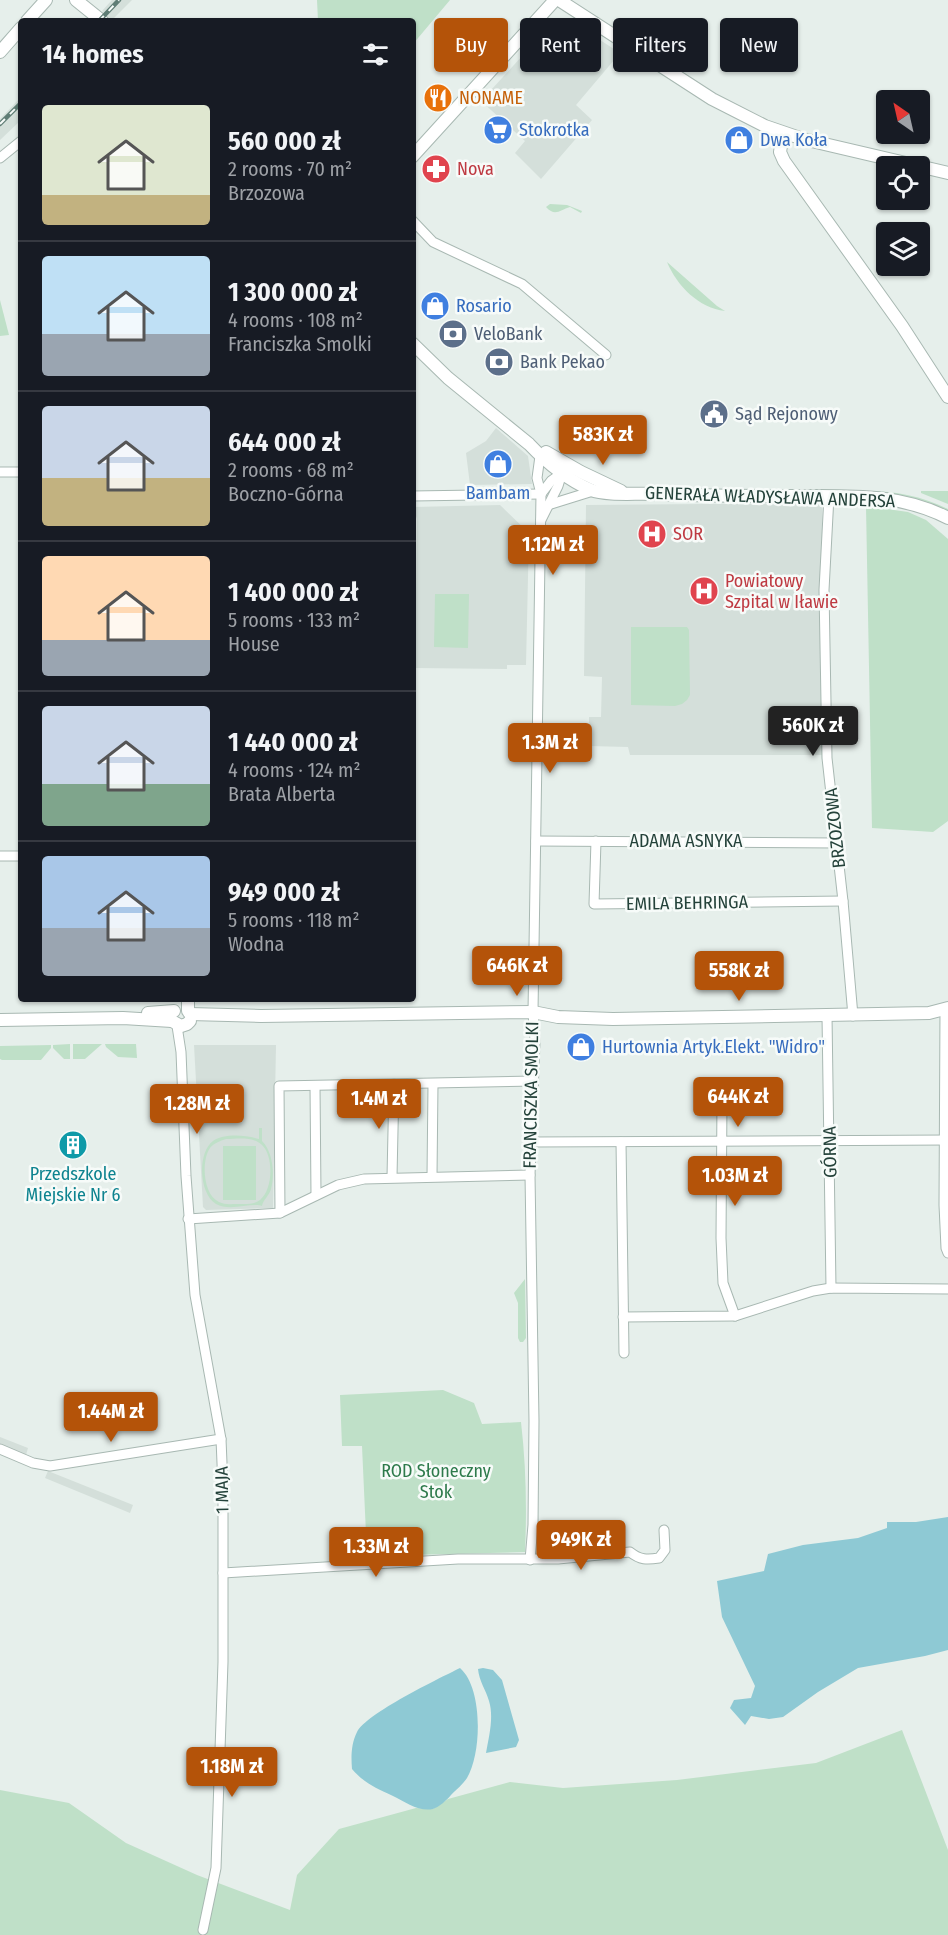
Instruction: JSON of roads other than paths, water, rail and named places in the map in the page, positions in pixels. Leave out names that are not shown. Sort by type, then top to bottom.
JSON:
[{"type":"street","points":[[30,18],[46,0]]},
{"type":"street","points":[[76,0],[98,18]]},
{"type":"street","points":[[416,153],[557,0],[739,114],[783,133],[948,173]]},
{"type":"street","points":[[0,52],[18,31]]},
{"type":"street","points":[[783,133],[780,152],[784,161],[902,326],[948,397]]},
{"type":"street","points":[[0,158],[18,143]]},
{"type":"street","points":[[416,224],[433,242],[522,284],[606,355]]},
{"type":"street","points":[[416,347],[448,378],[529,444],[540,456],[565,469]]},
{"type":"street","points":[[529,444],[543,450],[565,469]]},
{"type":"street","name":"FRANCISZKA SMOLKI","points":[[530,1560],[533,1525],[534,1421],[530,1175],[534,1081],[533,1012],[541,494],[537,478],[540,456]]},
{"type":"street","points":[[416,496],[541,494],[565,469]]},
{"type":"street","name":"FRANCISZKA SMOLKI","points":[[540,522],[565,469]]},
{"type":"street","name":"GENERAŁA WŁADYSŁAWA ANDERSA","points":[[565,469],[593,491],[614,494],[624,492],[685,496],[877,497],[905,501],[948,518]]},
{"type":"street","name":"GENERAŁA WŁADYSŁAWA ANDERSA","points":[[565,469],[624,492]]},
{"type":"street","points":[[0,472],[18,472]]},
{"type":"street","points":[[548,505],[593,491]]},
{"type":"street","name":"BRZOZOWA","points":[[829,496],[824,590],[827,758],[853,1016]]},
{"type":"street","name":"ADAMA ASNYKA","points":[[536,841],[836,843]]},
{"type":"street","name":"EMILA BEHRINGA","points":[[596,841],[594,904],[843,901]]},
{"type":"street","points":[[0,856],[18,856]]},
{"type":"street","points":[[0,1020],[123,1018],[182,1013],[234,1021],[261,1016],[533,1012],[580,1018],[853,1016],[929,1013],[946,1009],[944,1205],[948,1253]]},
{"type":"street","name":"1 MAJA","points":[[182,1013],[181,1052],[195,1295],[221,1439],[224,1487],[216,1868],[203,1930]]},
{"type":"street","name":"GÓRNA","points":[[827,1016],[831,1288]]},
{"type":"street","points":[[280,1213],[279,1086],[534,1081]]},
{"type":"street","points":[[392,1177],[394,1084]]},
{"type":"street","points":[[432,1176],[433,1084]]},
{"type":"street","points":[[315,1086],[316,1195]]},
{"type":"street","points":[[723,1099],[721,1142],[723,1283],[735,1316]]},
{"type":"street","points":[[532,1142],[946,1140]]},
{"type":"street","points":[[621,1142],[624,1353]]},
{"type":"street","points":[[189,1219],[280,1213],[351,1180],[392,1177],[530,1175]]},
{"type":"street","points":[[623,1317],[735,1316],[831,1288],[948,1289]]},
{"type":"street","points":[[0,1449],[33,1463],[50,1466],[221,1439]]},
{"type":"street","points":[[222,1573],[458,1559],[558,1559],[630,1552],[637,1558],[648,1560],[660,1558],[665,1550],[664,1530]]},
{"type":"water","points":[[948,1517],[948,1650],[858,1668],[783,1717],[769,1719],[751,1716],[745,1725],[730,1708],[734,1700],[751,1698],[755,1686],[722,1617],[717,1581],[764,1571],[768,1554],[803,1545],[858,1538],[887,1528],[887,1522],[916,1522]]},
{"type":"water","points":[[460,1668],[468,1677],[473,1690],[478,1721],[477,1737],[472,1767],[467,1778],[445,1801],[438,1807],[428,1810],[412,1806],[366,1782],[352,1769],[355,1737],[363,1724],[388,1706]]},
{"type":"water","points":[[478,1669],[493,1670],[502,1680],[519,1740],[516,1747],[486,1753],[491,1713]]},
{"type":"railway","points":[[102,18],[119,0]]},
{"type":"railway","points":[[0,124],[18,106]]},
{"type":"place","name":"NONAME","points":[[438,98]]},
{"type":"place","name":"Stokrotka","points":[[498,130]]},
{"type":"place","name":"Dwa Koła","points":[[739,140]]},
{"type":"place","name":"Nova","points":[[436,169]]},
{"type":"place","name":"Rosario","points":[[435,306]]},
{"type":"place","name":"VeloBank","points":[[453,334]]},
{"type":"place","name":"Bank Pekao","points":[[499,362]]},
{"type":"place","name":"Sąd Rejonowy","points":[[714,414]]},
{"type":"place","name":"Bambam","points":[[498,464]]},
{"type":"place","name":"SOR","points":[[652,534]]},
{"type":"place","name":"Powiatowy Szpital w Iławie","points":[[704,591]]},
{"type":"place","name":"Hurtownia Artyk.Elekt. \"Widro\"","points":[[581,1047]]},
{"type":"place","name":"Przedszkole Miejskie Nr 6","points":[[73,1145]]},
{"type":"park label","name":"ROD Słoneczny Stok","points":[[436,1481]]}]
